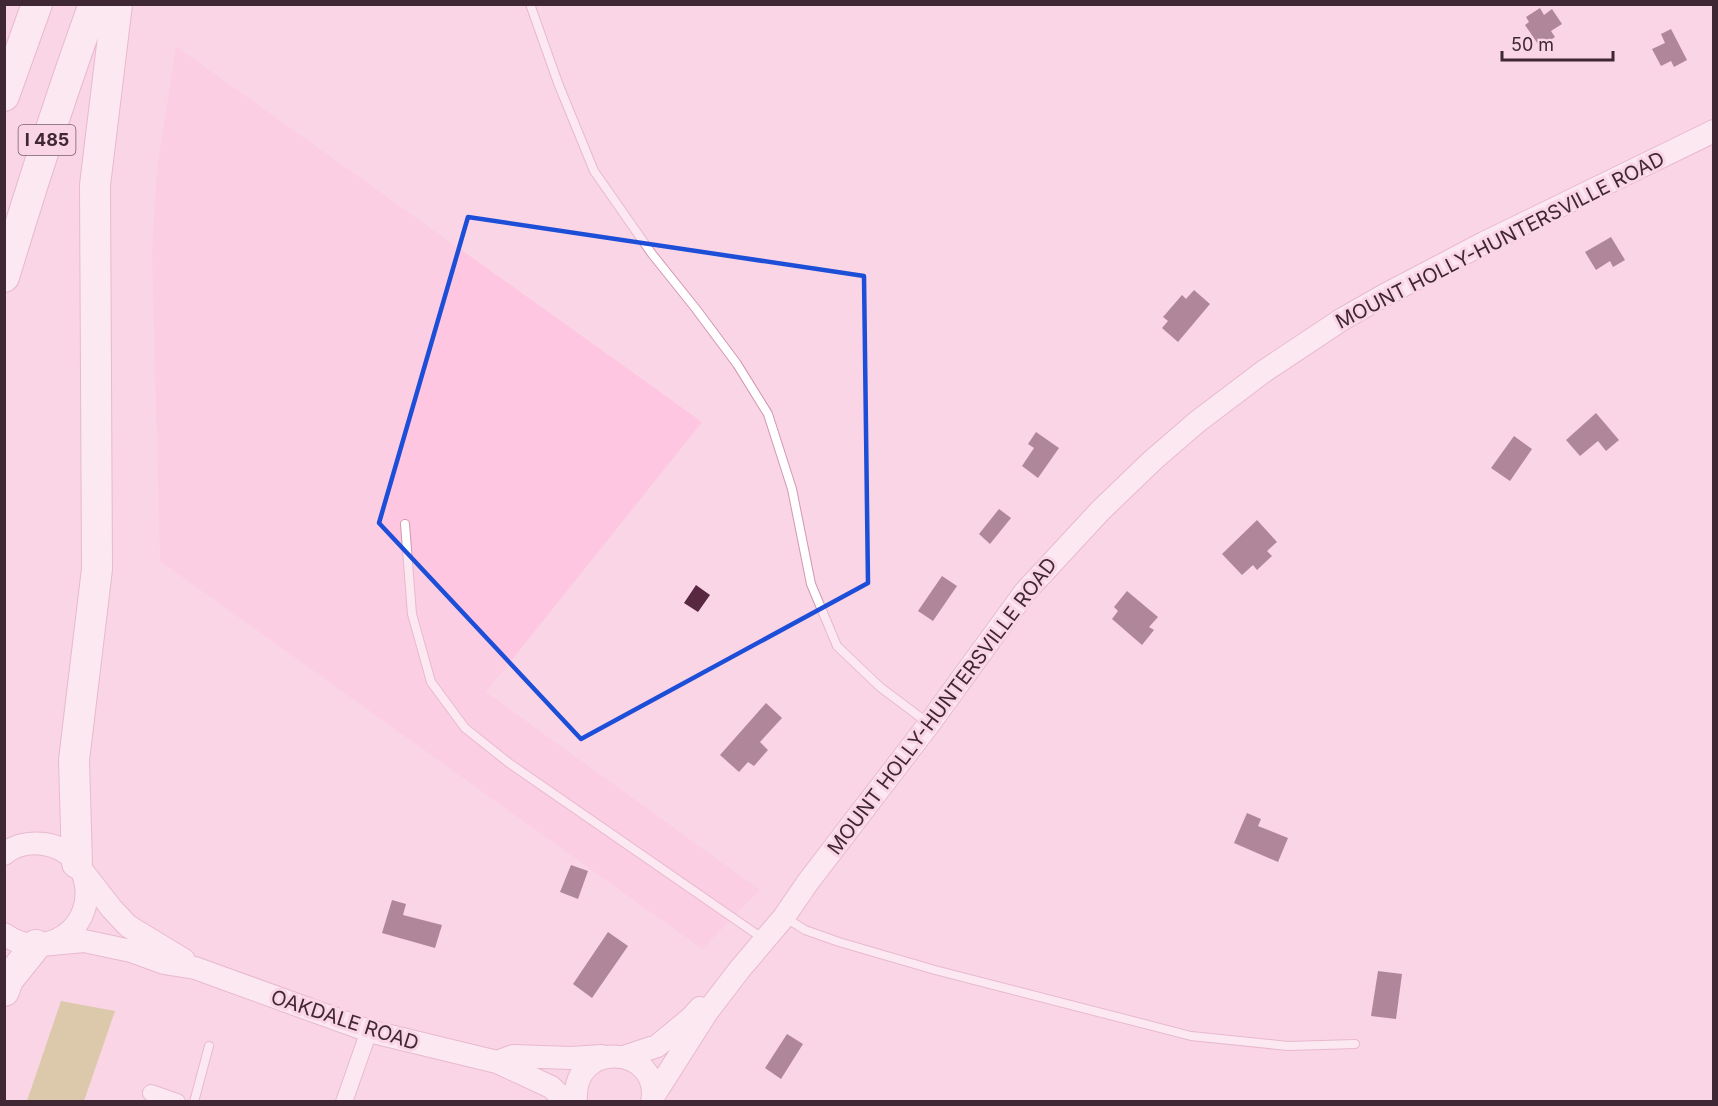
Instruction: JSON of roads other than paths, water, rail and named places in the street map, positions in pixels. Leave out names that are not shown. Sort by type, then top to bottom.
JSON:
[{"type":"highway","points":[[4,96],[37,4]]},
{"type":"highway","name":"I 485","points":[[4,277],[30,190],[94,4]]},
{"type":"highway","points":[[80,868],[74,760],[97,569],[95,185],[117,4]]},
{"type":"highway","points":[[4,991],[8,980],[38,945]]},
{"type":"main road","name":"MOUNT HOLLY-HUNTERSVILLE ROAD","points":[[652,1099],[707,1012],[784,917],[1025,592],[1100,511],[1153,460],[1263,372],[1341,320],[1484,243],[1713,131]]},
{"type":"main road","name":"OAKDALE ROAD","points":[[10,847],[37,843],[52,845],[66,852],[128,926],[195,968]]},
{"type":"main road","points":[[4,934],[26,945],[38,945],[58,941],[72,930],[82,916],[87,899],[80,868]]},
{"type":"main road","name":"MOUNT HOLLY-HUNTERSVILLE ROAD","points":[[615,1057],[657,1046],[691,1018],[729,975],[765,940]]},
{"type":"main road","name":"OAKDALE ROAD","points":[[38,945],[84,941],[131,951],[164,963],[195,968],[369,1031],[497,1062],[550,1087],[567,1101]]},
{"type":"main road","name":"OAKDALE ROAD","points":[[497,1062],[513,1056],[615,1057]]},
{"type":"main road","points":[[576,1101],[575,1089],[578,1078],[585,1068],[594,1060],[615,1057],[631,1059],[648,1074],[652,1085],[652,1099]]},
{"type":"street","points":[[344,1101],[369,1031]]},
{"type":"street","points":[[151,1093],[177,1101]]},
{"type":"lane","points":[[530,4],[558,83],[594,171],[652,254],[737,364],[768,414],[792,489],[811,584],[837,646],[880,687],[929,724]]},
{"type":"lane","points":[[405,524],[412,614],[431,682],[465,728],[510,763],[765,940]]},
{"type":"lane","points":[[784,917],[805,930],[839,942],[935,970],[1191,1036],[1288,1046],[1355,1044]]},
{"type":"lane","points":[[194,1101],[209,1046]]}]
